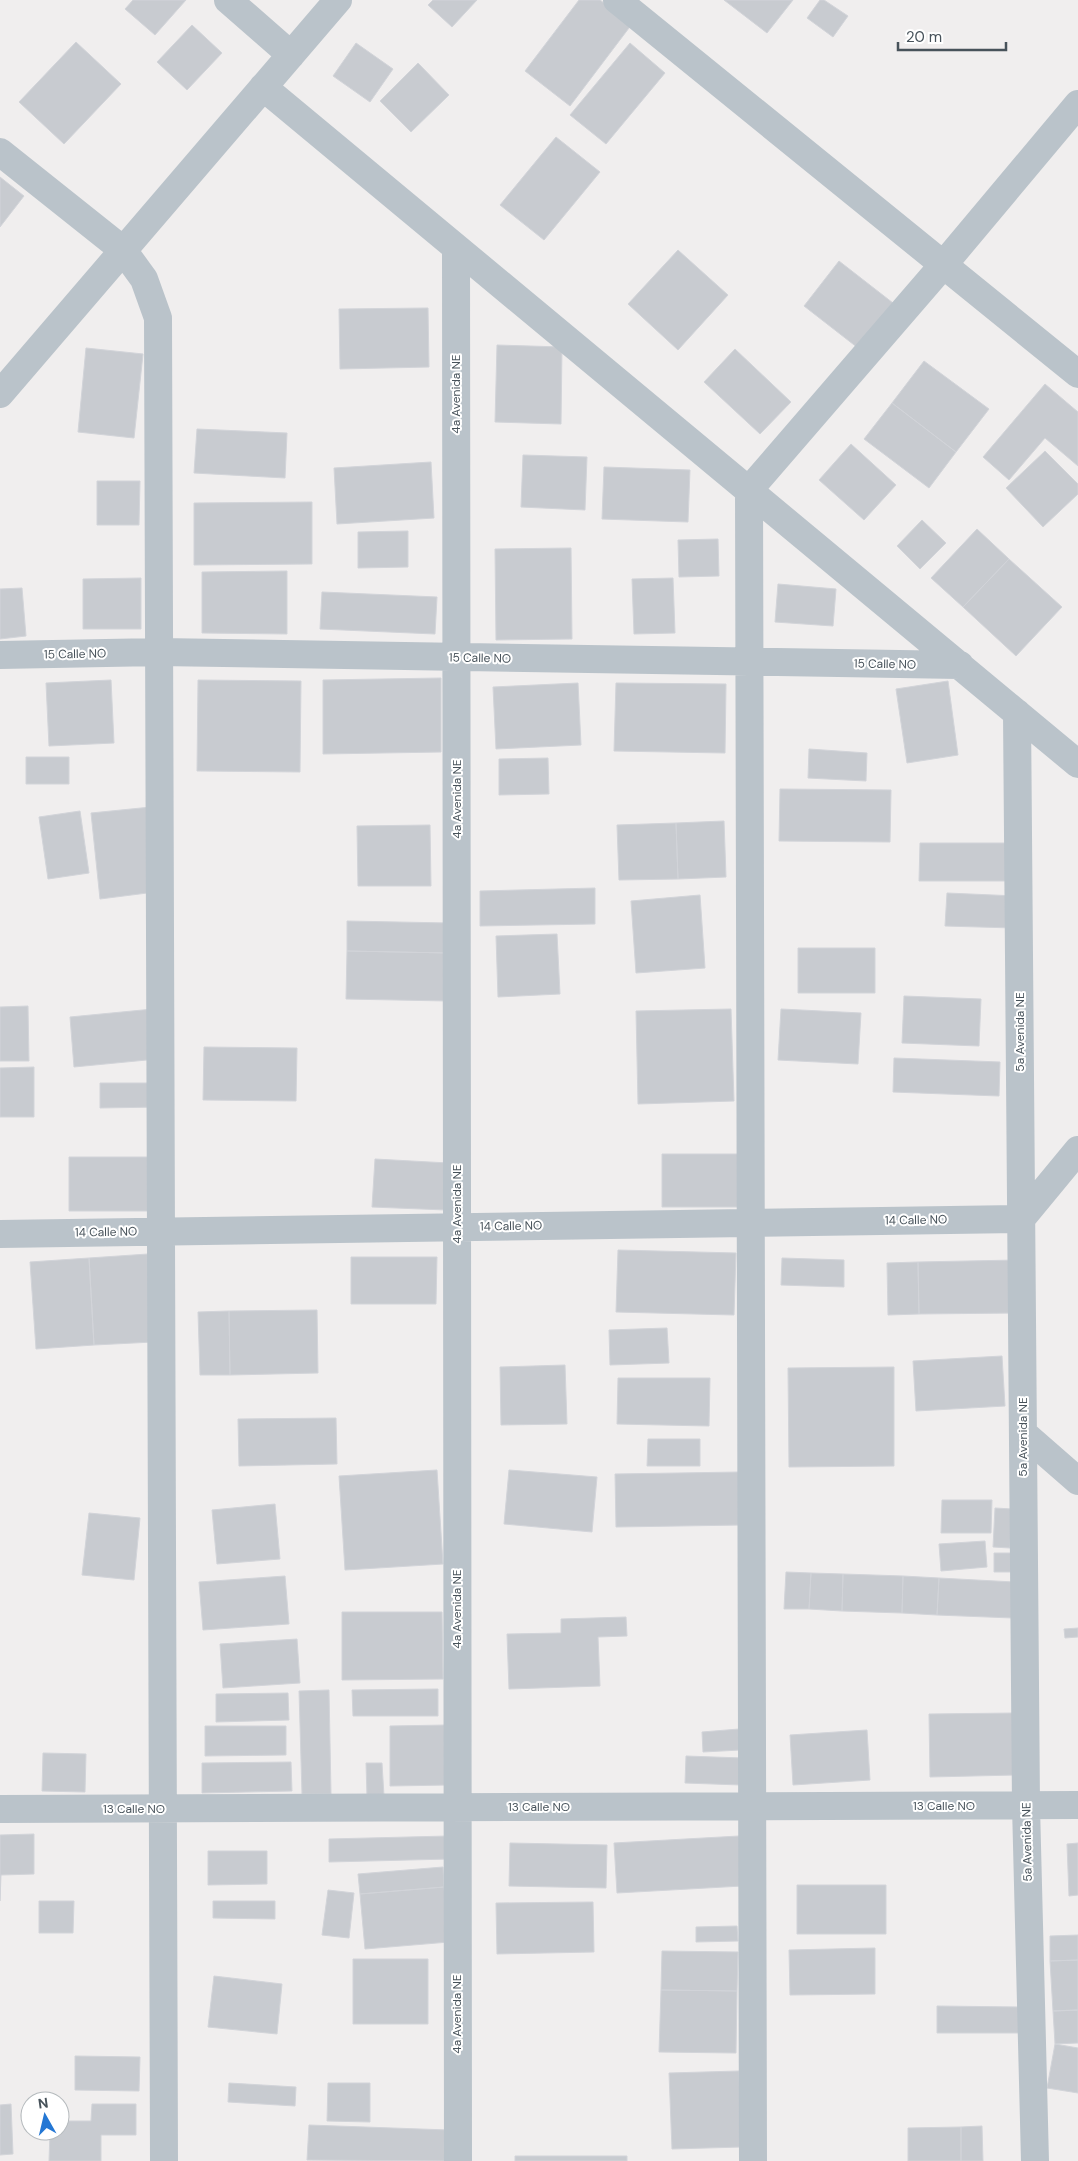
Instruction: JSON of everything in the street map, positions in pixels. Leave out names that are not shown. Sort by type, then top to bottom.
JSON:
[{"type":"street","points":[[228,0],[291,54]]},
{"type":"street","points":[[0,394],[338,0]]},
{"type":"street","points":[[616,0],[1078,374]]},
{"type":"street","points":[[263,87],[1078,764]]},
{"type":"street","points":[[753,2161],[748,490],[944,264],[1078,104]]},
{"type":"street","points":[[0,152],[123,250],[144,279],[158,318],[164,2161]]},
{"type":"street","name":"4a Avenida NE","points":[[456,248],[458,2161]]},
{"type":"street","name":"15 Calle NO","points":[[0,655],[159,652],[960,665]]},
{"type":"street","name":"5a Avenida NE","points":[[1017,713],[1026,1806],[1035,2161]]},
{"type":"street","points":[[1021,1219],[1078,1150]]},
{"type":"street","name":"14 Calle NO","points":[[0,1234],[1021,1219]]},
{"type":"street","points":[[1023,1433],[1078,1481]]},
{"type":"street","name":"13 Calle NO","points":[[0,1809],[1078,1805]]},
{"type":"building","points":[[133,0],[186,0],[155,35],[125,9]]},
{"type":"building","points":[[433,0],[477,0],[452,27],[428,5]]},
{"type":"building","points":[[579,0],[600,0],[632,24],[570,106],[525,71]]},
{"type":"building","points":[[724,0],[793,0],[767,33]]},
{"type":"building","points":[[820,0],[824,0],[848,16],[833,37],[807,18]]},
{"type":"building","points":[[192,25],[222,53],[187,90],[157,62]]},
{"type":"building","points":[[76,42],[121,84],[64,144],[19,102]]},
{"type":"building","points":[[356,43],[393,69],[370,102],[333,76]]},
{"type":"building","points":[[630,43],[665,73],[606,144],[570,115]]},
{"type":"building","points":[[418,63],[449,95],[411,132],[380,101]]},
{"type":"building","points":[[556,137],[600,172],[544,240],[500,205]]},
{"type":"building","points":[[0,177],[24,196],[0,227]]},
{"type":"building","points":[[678,250],[728,295],[678,350],[628,304]]},
{"type":"building","points":[[839,261],[893,303],[858,348],[804,306]]},
{"type":"building","points":[[428,308],[429,367],[340,369],[339,309]]},
{"type":"building","points":[[497,345],[562,347],[561,424],[495,422]]},
{"type":"building","points":[[86,348],[143,354],[134,438],[78,432]]},
{"type":"building","points":[[735,349],[791,402],[760,434],[704,382]]},
{"type":"building","points":[[924,361],[989,409],[956,452],[892,403]]},
{"type":"building","points":[[1045,384],[1078,412],[1078,466],[1045,438],[1009,480],[983,457]]},
{"type":"building","points":[[892,403],[956,452],[929,488],[864,439]]},
{"type":"building","points":[[197,429],[287,433],[285,478],[194,473]]},
{"type":"building","points":[[851,444],[896,485],[864,520],[819,480]]},
{"type":"building","points":[[1045,451],[1078,484],[1078,494],[1043,527],[1006,488]]},
{"type":"building","points":[[523,455],[587,457],[585,510],[521,507]]},
{"type":"building","points":[[431,462],[434,518],[337,524],[334,468]]},
{"type":"building","points":[[604,467],[690,470],[688,522],[602,519]]},
{"type":"building","points":[[97,481],[140,481],[139,525],[97,525]]},
{"type":"building","points":[[312,502],[312,564],[194,565],[194,503]]},
{"type":"building","points":[[922,520],[946,543],[920,569],[897,546]]},
{"type":"building","points":[[977,529],[1009,559],[963,607],[931,578]]},
{"type":"building","points":[[408,531],[408,567],[358,568],[358,532]]},
{"type":"building","points":[[718,539],[719,576],[679,577],[678,540]]},
{"type":"building","points":[[571,548],[572,639],[496,640],[495,549]]},
{"type":"building","points":[[1009,559],[1062,607],[1016,656],[963,607]]},
{"type":"building","points":[[287,571],[287,634],[202,633],[202,572]]},
{"type":"building","points":[[141,578],[141,629],[83,629],[83,579]]},
{"type":"building","points":[[673,578],[675,633],[634,634],[632,579]]},
{"type":"building","points":[[778,584],[836,589],[833,626],[775,622]]},
{"type":"building","points":[[22,588],[26,636],[0,639],[0,589]]},
{"type":"building","points":[[322,592],[437,597],[435,634],[320,629]]},
{"type":"building","points":[[441,678],[441,752],[323,754],[323,680]]},
{"type":"building","points":[[111,680],[114,743],[49,746],[46,683]]},
{"type":"building","points":[[198,680],[301,681],[300,772],[197,771]]},
{"type":"building","points":[[948,681],[958,755],[907,763],[896,689]]},
{"type":"building","points":[[578,683],[581,745],[496,749],[493,687]]},
{"type":"building","points":[[616,683],[726,684],[725,753],[614,751]]},
{"type":"building","points":[[809,749],[867,753],[866,781],[808,778]]},
{"type":"building","points":[[26,757],[69,757],[69,784],[26,784]]},
{"type":"building","points":[[548,758],[549,794],[499,795],[499,759]]},
{"type":"building","points":[[780,789],[891,790],[890,842],[779,841]]},
{"type":"building","points":[[151,807],[155,892],[100,899],[91,813]]},
{"type":"building","points":[[80,811],[89,873],[48,879],[39,817]]},
{"type":"building","points":[[724,821],[726,877],[678,879],[676,823]]},
{"type":"building","points":[[676,823],[678,879],[619,880],[617,825]]},
{"type":"building","points":[[430,825],[431,886],[358,886],[357,826]]},
{"type":"building","points":[[920,843],[1010,843],[1010,881],[919,881]]},
{"type":"building","points":[[595,888],[595,924],[480,926],[480,891]]},
{"type":"building","points":[[947,893],[1016,896],[1014,928],[945,926]]},
{"type":"building","points":[[700,895],[705,968],[636,973],[631,901]]},
{"type":"building","points":[[347,921],[448,923],[448,953],[347,951]]},
{"type":"building","points":[[557,934],[560,994],[498,997],[496,936]]},
{"type":"building","points":[[798,948],[875,948],[875,993],[798,993]]},
{"type":"building","points":[[347,951],[448,953],[447,1001],[346,999]]},
{"type":"building","points":[[904,996],[981,999],[979,1046],[902,1043]]},
{"type":"building","points":[[28,1006],[29,1061],[0,1061],[0,1007]]},
{"type":"building","points":[[153,1009],[157,1059],[74,1067],[70,1017]]},
{"type":"building","points":[[731,1009],[734,1101],[638,1104],[636,1011]]},
{"type":"building","points":[[781,1009],[861,1013],[858,1064],[778,1060]]},
{"type":"building","points":[[204,1047],[297,1048],[296,1101],[203,1100]]},
{"type":"building","points":[[894,1058],[1000,1062],[999,1096],[893,1092]]},
{"type":"building","points":[[34,1067],[34,1117],[0,1117],[0,1068]]},
{"type":"building","points":[[100,1083],[158,1083],[158,1107],[100,1108]]},
{"type":"building","points":[[662,1154],[741,1154],[741,1207],[662,1207]]},
{"type":"building","points":[[69,1157],[149,1157],[149,1211],[69,1211]]},
{"type":"building","points":[[375,1159],[448,1163],[446,1210],[372,1207]]},
{"type":"building","points":[[618,1250],[736,1253],[734,1315],[616,1312]]},
{"type":"building","points":[[148,1254],[153,1342],[94,1345],[89,1258]]},
{"type":"building","points":[[351,1257],[437,1257],[436,1304],[351,1304]]},
{"type":"building","points":[[89,1258],[94,1345],[36,1349],[30,1262]]},
{"type":"building","points":[[782,1258],[844,1260],[844,1287],[781,1285]]},
{"type":"building","points":[[1017,1260],[1018,1313],[919,1314],[918,1262]]},
{"type":"building","points":[[918,1262],[919,1314],[888,1315],[887,1263]]},
{"type":"building","points":[[317,1310],[318,1373],[230,1375],[229,1311]]},
{"type":"building","points":[[229,1311],[230,1375],[200,1375],[198,1312]]},
{"type":"building","points":[[667,1328],[669,1363],[610,1365],[609,1330]]},
{"type":"building","points":[[1002,1356],[1005,1406],[916,1411],[913,1361]]},
{"type":"building","points":[[565,1365],[567,1424],[501,1425],[500,1367]]},
{"type":"building","points":[[894,1367],[894,1466],[789,1467],[788,1368]]},
{"type":"building","points":[[618,1378],[710,1378],[709,1426],[617,1424]]},
{"type":"building","points":[[336,1418],[337,1464],[239,1466],[238,1419]]},
{"type":"building","points":[[648,1439],[700,1439],[700,1466],[647,1466]]},
{"type":"building","points":[[437,1470],[443,1564],[345,1570],[339,1476]]},
{"type":"building","points":[[509,1470],[597,1477],[592,1532],[504,1524]]},
{"type":"building","points":[[740,1472],[741,1525],[616,1527],[615,1474]]},
{"type":"building","points":[[942,1500],[992,1500],[991,1533],[941,1533]]},
{"type":"building","points":[[275,1504],[280,1559],[217,1564],[212,1510]]},
{"type":"building","points":[[995,1508],[1012,1509],[1010,1548],[993,1547]]},
{"type":"building","points":[[89,1513],[140,1518],[134,1580],[82,1575]]},
{"type":"building","points":[[985,1541],[987,1567],[941,1571],[939,1544]]},
{"type":"building","points":[[994,1553],[1012,1553],[1012,1572],[994,1572]]},
{"type":"building","points":[[786,1572],[811,1573],[809,1609],[784,1609]]},
{"type":"building","points":[[811,1573],[843,1574],[842,1611],[809,1609]]},
{"type":"building","points":[[843,1574],[903,1576],[902,1613],[842,1611]]},
{"type":"building","points":[[285,1576],[289,1624],[203,1630],[199,1582]]},
{"type":"building","points":[[903,1576],[939,1578],[937,1615],[902,1613]]},
{"type":"building","points":[[939,1578],[1014,1582],[1013,1618],[937,1615]]},
{"type":"building","points":[[342,1612],[442,1612],[443,1679],[342,1680]]},
{"type":"building","points":[[626,1617],[627,1636],[598,1637],[600,1686],[509,1689],[507,1634],[561,1633],[561,1619]]},
{"type":"building","points":[[1078,1628],[1078,1637],[1065,1638],[1064,1629]]},
{"type":"building","points":[[297,1639],[300,1683],[223,1688],[220,1644]]},
{"type":"building","points":[[438,1689],[438,1716],[353,1716],[352,1690]]},
{"type":"building","points":[[329,1690],[331,1794],[302,1794],[299,1691]]},
{"type":"building","points":[[288,1693],[289,1720],[216,1722],[216,1694]]},
{"type":"building","points":[[1014,1713],[1015,1775],[930,1777],[929,1714]]},
{"type":"building","points":[[447,1725],[448,1785],[390,1786],[390,1726]]},
{"type":"building","points":[[205,1726],[286,1726],[286,1755],[205,1756]]},
{"type":"building","points":[[739,1729],[740,1750],[703,1752],[702,1732]]},
{"type":"building","points":[[867,1730],[870,1780],[793,1785],[790,1735]]},
{"type":"building","points":[[43,1753],[86,1754],[85,1792],[42,1791]]},
{"type":"building","points":[[686,1756],[742,1758],[741,1785],[685,1783]]},
{"type":"building","points":[[291,1762],[292,1791],[202,1793],[202,1763]]},
{"type":"building","points":[[366,1763],[382,1763],[384,1796],[367,1797]]},
{"type":"building","points":[[34,1834],[34,1874],[1,1875],[0,1901],[0,1835]]},
{"type":"building","points":[[448,1836],[449,1859],[329,1862],[329,1839]]},
{"type":"building","points":[[739,1836],[742,1886],[617,1893],[614,1843]]},
{"type":"building","points":[[510,1843],[607,1845],[606,1888],[509,1886]]},
{"type":"building","points":[[1078,1843],[1078,1895],[1069,1896],[1067,1844]]},
{"type":"building","points":[[208,1851],[267,1851],[267,1884],[208,1885]]},
{"type":"building","points":[[443,1867],[444,1887],[360,1894],[358,1874]]},
{"type":"building","points":[[797,1885],[886,1885],[886,1934],[797,1934]]},
{"type":"building","points":[[444,1887],[449,1942],[365,1949],[360,1894]]},
{"type":"building","points":[[328,1890],[354,1893],[349,1938],[322,1935]]},
{"type":"building","points":[[39,1901],[74,1901],[73,1933],[39,1933]]},
{"type":"building","points":[[213,1901],[275,1901],[275,1919],[213,1918]]},
{"type":"building","points":[[593,1902],[594,1952],[497,1954],[496,1903]]},
{"type":"building","points":[[737,1926],[738,1941],[696,1942],[696,1927]]},
{"type":"building","points":[[1078,1935],[1078,1960],[1050,1961],[1050,1936]]},
{"type":"building","points":[[875,1948],[875,1994],[790,1995],[789,1950]]},
{"type":"building","points":[[662,1951],[738,1952],[737,1991],[661,1990]]},
{"type":"building","points":[[353,1959],[428,1959],[428,2024],[353,2024]]},
{"type":"building","points":[[1078,1960],[1078,2010],[1053,2011],[1050,1961]]},
{"type":"building","points":[[214,1976],[282,1984],[277,2034],[208,2027]]},
{"type":"building","points":[[661,1990],[737,1991],[736,2053],[659,2052]]},
{"type":"building","points":[[937,2006],[1021,2007],[1021,2033],[937,2033]]},
{"type":"building","points":[[1078,2010],[1078,2043],[1055,2044],[1053,2011]]},
{"type":"building","points":[[1055,2044],[1078,2048],[1078,2093],[1047,2088]]},
{"type":"building","points":[[75,2056],[140,2057],[139,2091],[75,2090]]},
{"type":"building","points":[[739,2071],[741,2147],[672,2149],[669,2073]]},
{"type":"building","points":[[229,2083],[296,2087],[295,2106],[228,2102]]},
{"type":"building","points":[[328,2083],[370,2083],[370,2122],[327,2121]]},
{"type":"building","points":[[11,2104],[13,2154],[0,2155],[0,2105]]},
{"type":"building","points":[[92,2104],[136,2104],[136,2135],[101,2135],[101,2161],[49,2161],[50,2141],[70,2141],[70,2121],[91,2121]]},
{"type":"building","points":[[309,2125],[448,2130],[447,2161],[307,2160]]},
{"type":"building","points":[[982,2126],[983,2161],[961,2161],[961,2127]]},
{"type":"building","points":[[961,2127],[961,2161],[908,2161],[908,2128]]},
{"type":"building","points":[[515,2156],[627,2156],[627,2161],[515,2161]]}]
